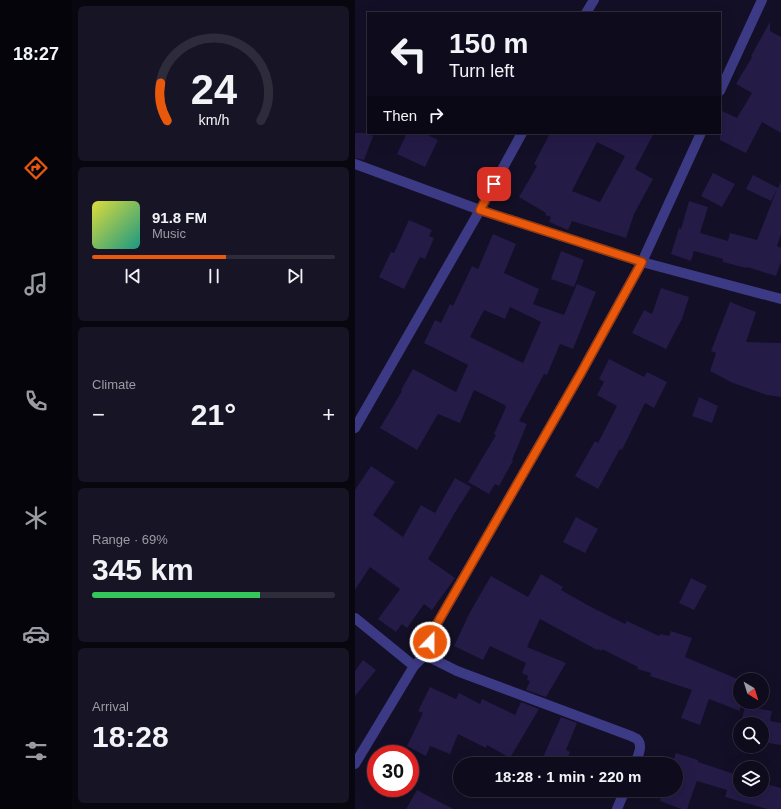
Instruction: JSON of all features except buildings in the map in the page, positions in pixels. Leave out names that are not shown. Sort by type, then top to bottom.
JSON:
[{"type":"street","points":[[587,12],[593,0]]},
{"type":"street","points":[[721,89],[762,0]]},
{"type":"street","points":[[355,428],[480,210],[521,134]]},
{"type":"street","points":[[355,764],[414,666],[425,655],[434,629],[577,380],[642,262],[701,134]]},
{"type":"street","points":[[355,164],[480,210],[642,262],[781,299]]},
{"type":"street","points":[[355,618],[414,666]]},
{"type":"street","points":[[425,655],[457,671],[631,736],[637,739],[639,744],[640,751],[638,757]]},
{"type":"street","points":[[617,809],[622,797]]},
{"type":"route","points":[[430,642],[434,629],[581,373],[642,262],[480,210],[494,184]]}]
